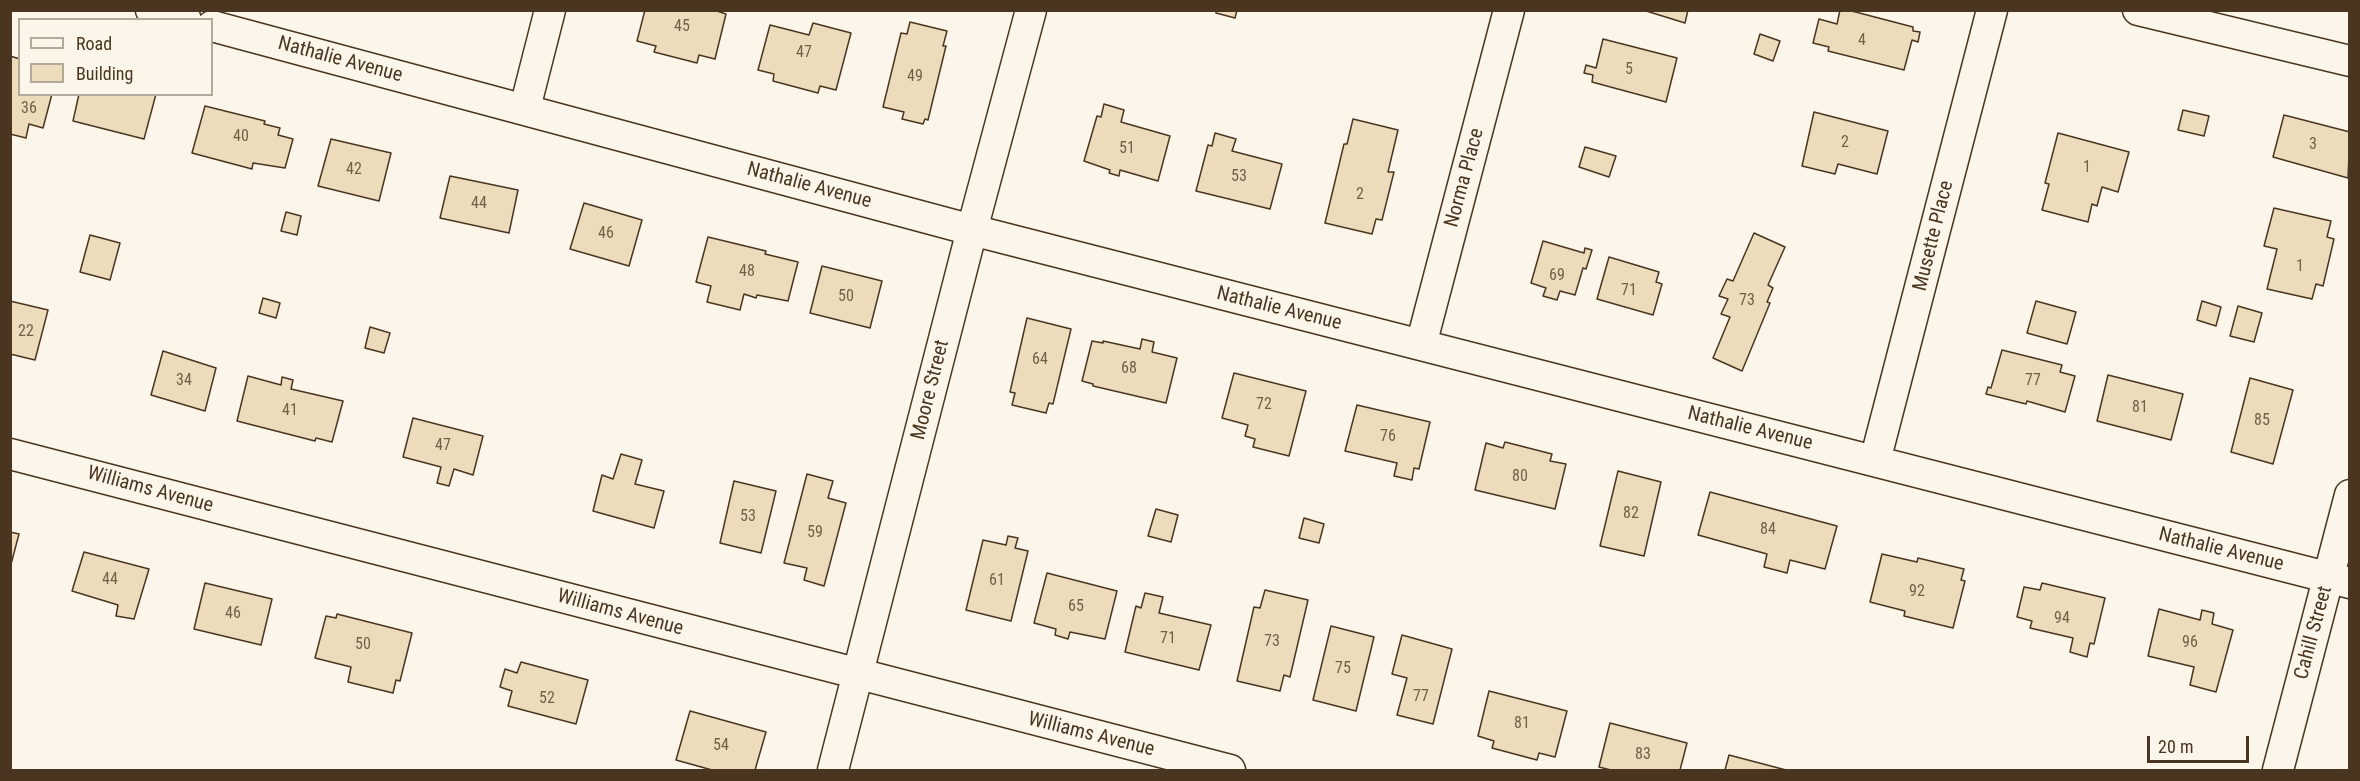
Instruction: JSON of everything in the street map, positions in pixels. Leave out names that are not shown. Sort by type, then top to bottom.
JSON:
[{"type":"street","points":[[151,10],[179,18]]},
{"type":"street","points":[[525,108],[550,10]]},
{"type":"street","name":"Moore Street","points":[[833,771],[1031,10]]},
{"type":"street","name":"Norma Place","points":[[1420,345],[1509,10]]},
{"type":"street","name":"Musette Place","points":[[1875,461],[1992,10]]},
{"type":"street","points":[[2138,10],[2349,61]]},
{"type":"street","name":"Nathalie Avenue","points":[[213,26],[525,108],[972,230],[2339,580]]},
{"type":"street","name":"Williams Avenue","points":[[10,454],[1230,771]]},
{"type":"street","name":"Cahill Street","points":[[2278,771],[2339,580],[2349,495]]},
{"type":"building","points":[[645,10],[714,10],[726,14],[715,59],[699,55],[697,63],[654,52],[656,46],[637,41]]},
{"type":"building","points":[[1216,10],[1237,10],[1235,18],[1216,13]]},
{"type":"building","points":[[1643,10],[1688,10],[1685,23]]},
{"type":"building","points":[[1840,10],[1848,10],[1913,27],[1913,31],[1920,32],[1918,42],[1912,40],[1904,70],[1828,51],[1829,47],[1813,43],[1819,19],[1837,24]]},
{"type":"building","points":[[910,22],[947,31],[943,46],[946,46],[928,120],[925,119],[923,124],[902,119],[904,112],[883,107],[901,33],[907,34]]},
{"type":"building","points":[[813,23],[851,33],[836,90],[820,86],[818,93],[773,81],[774,74],[758,70],[770,25],[809,35]]},
{"type":"building","points":[[1760,34],[1780,41],[1773,61],[1754,54]]},
{"type":"building","points":[[1603,39],[1677,58],[1666,102],[1592,82],[1593,75],[1584,73],[1586,65],[1596,68]]},
{"type":"building","points":[[10,56],[18,58],[18,96],[51,96],[43,128],[29,124],[26,138],[10,134]]},
{"type":"building","points":[[79,96],[155,96],[144,139],[73,121]]},
{"type":"building","points":[[1104,104],[1124,110],[1121,122],[1170,136],[1158,181],[1120,170],[1119,176],[1109,173],[1110,170],[1084,161],[1097,116],[1101,117]]},
{"type":"building","points":[[205,106],[265,121],[264,124],[280,128],[278,135],[293,139],[285,168],[253,163],[252,169],[192,153]]},
{"type":"building","points":[[2183,110],[2209,116],[2204,136],[2178,130]]},
{"type":"building","points":[[1814,112],[1888,131],[1877,174],[1838,164],[1835,174],[1802,166]]},
{"type":"building","points":[[2284,115],[2350,132],[2348,178],[2273,157]]},
{"type":"building","points":[[1353,119],[1398,130],[1388,172],[1394,172],[1382,220],[1376,219],[1372,234],[1325,223],[1344,144],[1347,144]]},
{"type":"building","points":[[1215,133],[1236,139],[1232,151],[1282,164],[1270,209],[1196,191],[1208,145],[1212,146]]},
{"type":"building","points":[[2058,133],[2129,152],[2118,192],[2102,187],[2097,206],[2092,204],[2088,222],[2042,210],[2049,184],[2045,183]]},
{"type":"building","points":[[331,139],[391,153],[379,201],[318,186]]},
{"type":"building","points":[[1585,147],[1616,156],[1609,177],[1579,167]]},
{"type":"building","points":[[450,176],[518,190],[509,233],[440,218]]},
{"type":"building","points":[[584,203],[642,220],[629,266],[570,249]]},
{"type":"building","points":[[2274,208],[2331,221],[2327,237],[2334,239],[2323,286],[2316,284],[2312,299],[2267,289],[2277,249],[2264,246]]},
{"type":"building","points":[[286,212],[301,216],[297,235],[281,231]]},
{"type":"building","points":[[1754,233],[1785,247],[1768,285],[1773,288],[1767,302],[1770,303],[1742,371],[1713,358],[1730,317],[1721,314],[1728,299],[1719,296],[1727,279],[1733,281]]},
{"type":"building","points":[[90,235],[120,243],[110,280],[80,272]]},
{"type":"building","points":[[708,237],[766,251],[765,254],[798,262],[788,301],[757,295],[756,298],[744,294],[740,310],[707,302],[711,286],[696,282]]},
{"type":"building","points":[[1543,241],[1584,253],[1585,248],[1592,250],[1586,269],[1583,268],[1575,295],[1560,291],[1557,300],[1543,296],[1546,288],[1531,283]]},
{"type":"building","points":[[1609,257],[1659,272],[1656,282],[1662,284],[1653,315],[1597,299]]},
{"type":"building","points":[[822,266],[882,281],[870,328],[810,313]]},
{"type":"building","points":[[263,298],[280,303],[276,318],[259,313]]},
{"type":"building","points":[[10,301],[48,310],[35,360],[10,354]]},
{"type":"building","points":[[2036,301],[2076,312],[2067,344],[2027,333]]},
{"type":"building","points":[[2202,301],[2221,307],[2216,326],[2197,320]]},
{"type":"building","points":[[2238,306],[2262,313],[2254,342],[2230,336]]},
{"type":"building","points":[[1027,318],[1071,329],[1053,404],[1049,403],[1046,413],[1012,405],[1015,393],[1010,392]]},
{"type":"building","points":[[370,327],[390,333],[384,353],[365,348]]},
{"type":"building","points":[[1142,339],[1154,342],[1152,352],[1177,358],[1166,403],[1093,386],[1093,384],[1082,381],[1092,341],[1103,343],[1103,341],[1140,349]]},
{"type":"building","points":[[2002,350],[2062,365],[2060,372],[2075,376],[2065,412],[2027,401],[2026,404],[1986,394],[1988,387],[1991,388]]},
{"type":"building","points":[[163,351],[216,368],[205,411],[151,395]]},
{"type":"building","points":[[1234,373],[1306,391],[1289,456],[1253,447],[1255,439],[1245,436],[1248,425],[1222,418]]},
{"type":"building","points":[[2108,375],[2183,394],[2171,440],[2097,421]]},
{"type":"building","points":[[248,376],[281,385],[282,377],[293,380],[291,389],[343,401],[332,442],[316,438],[315,441],[237,421]]},
{"type":"building","points":[[2250,378],[2293,390],[2273,464],[2231,452]]},
{"type":"building","points":[[1357,405],[1430,422],[1419,469],[1414,468],[1412,480],[1394,476],[1397,463],[1345,451]]},
{"type":"building","points":[[413,418],[483,436],[473,475],[454,469],[449,486],[437,483],[441,467],[403,457]]},
{"type":"building","points":[[1505,442],[1552,454],[1550,461],[1566,464],[1555,509],[1475,490],[1486,443],[1503,448]]},
{"type":"building","points":[[621,454],[642,460],[635,484],[664,491],[654,528],[593,511],[602,475],[613,479]]},
{"type":"building","points":[[1618,471],[1661,482],[1644,556],[1600,546]]},
{"type":"building","points":[[807,474],[833,481],[828,498],[846,503],[824,586],[804,580],[807,568],[784,563]]},
{"type":"building","points":[[734,481],[776,491],[761,553],[720,543]]},
{"type":"building","points":[[1710,492],[1837,526],[1825,569],[1790,560],[1787,573],[1764,567],[1767,554],[1698,535]]},
{"type":"building","points":[[1156,509],[1178,515],[1171,542],[1148,536]]},
{"type":"building","points":[[1304,518],[1324,524],[1319,543],[1299,538]]},
{"type":"building","points":[[10,532],[19,534],[10,568]]},
{"type":"building","points":[[1008,536],[1018,538],[1015,548],[1028,551],[1011,621],[966,610],[983,540],[1006,545]]},
{"type":"building","points":[[84,552],[149,569],[134,619],[116,616],[118,605],[72,591]]},
{"type":"building","points":[[1882,554],[1917,562],[1918,558],[1964,569],[1961,580],[1965,581],[1953,628],[1904,616],[1905,611],[1870,602]]},
{"type":"building","points":[[1047,573],[1117,591],[1105,639],[1070,632],[1068,639],[1055,635],[1056,629],[1034,623]]},
{"type":"building","points":[[205,583],[272,599],[261,645],[194,629]]},
{"type":"building","points":[[2042,583],[2105,598],[2094,644],[2090,643],[2087,657],[2070,652],[2073,638],[2030,628],[2032,621],[2017,617],[2024,587],[2040,590]]},
{"type":"building","points":[[1265,590],[1308,600],[1290,677],[1284,675],[1280,691],[1237,681],[1254,607],[1260,608]]},
{"type":"building","points":[[1145,593],[1163,597],[1159,613],[1211,625],[1199,670],[1125,652],[1136,606],[1141,608]]},
{"type":"building","points":[[2159,609],[2200,620],[2202,610],[2214,613],[2212,624],[2233,630],[2216,692],[2190,685],[2194,667],[2148,656]]},
{"type":"building","points":[[337,614],[412,633],[400,681],[396,680],[393,693],[348,682],[351,667],[315,658],[326,616],[336,618]]},
{"type":"building","points":[[1331,626],[1374,637],[1356,711],[1313,700]]},
{"type":"building","points":[[1402,635],[1452,649],[1433,724],[1397,715],[1407,678],[1392,674]]},
{"type":"building","points":[[521,662],[588,680],[576,724],[508,706],[512,691],[500,687],[505,669],[517,673]]},
{"type":"building","points":[[1489,691],[1567,711],[1555,757],[1539,753],[1537,760],[1492,748],[1494,741],[1478,736]]},
{"type":"building","points":[[690,711],[766,732],[755,770],[712,770],[676,760]]},
{"type":"building","points":[[1610,723],[1687,743],[1680,770],[1611,770],[1599,767]]},
{"type":"building","points":[[1729,755],[1786,770],[1725,770]]}]
